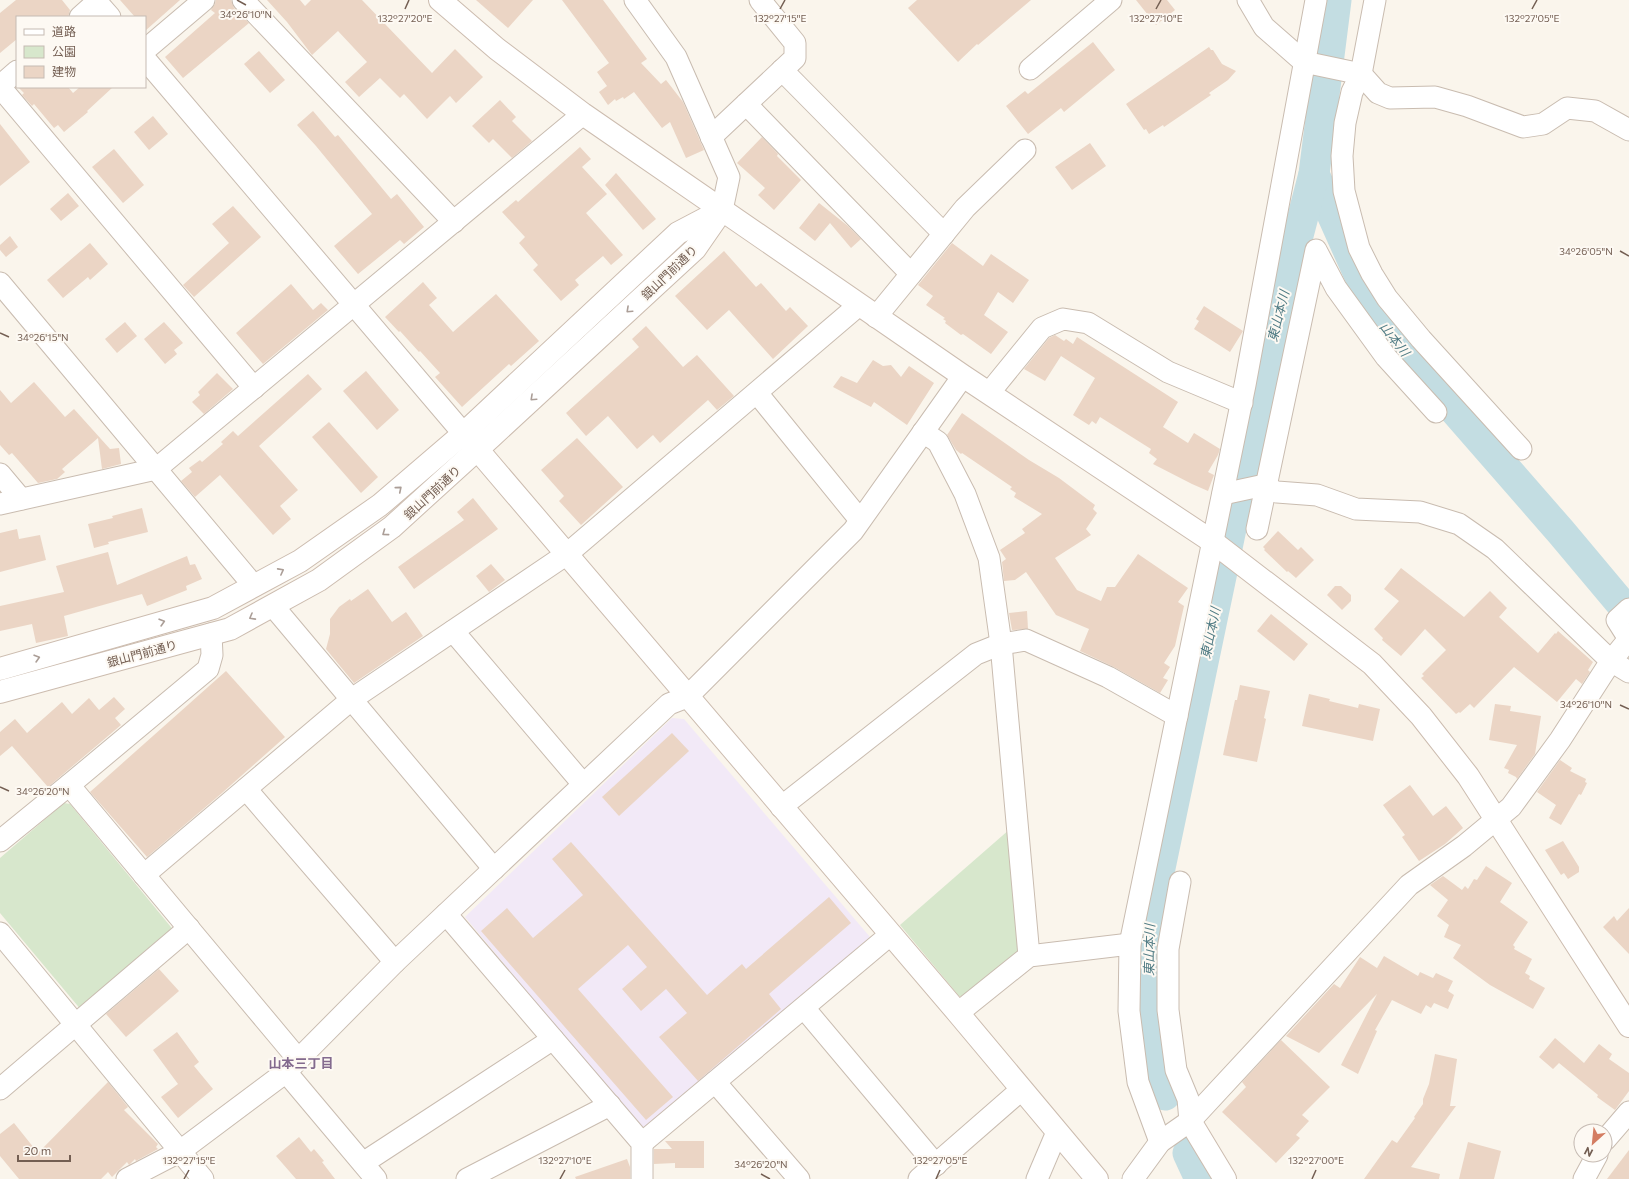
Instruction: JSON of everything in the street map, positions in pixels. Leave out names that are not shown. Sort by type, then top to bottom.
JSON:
[{"type":"street","points":[[146,49],[204,0]]},
{"type":"street","points":[[242,0],[454,222]]},
{"type":"street","points":[[440,0],[497,49],[583,114],[963,376],[1216,544],[1372,664],[1421,716],[1468,776],[1629,1026]]},
{"type":"street","points":[[635,0],[676,57],[729,177],[722,210]]},
{"type":"street","points":[[711,137],[795,58],[795,43],[760,0]]},
{"type":"street","points":[[1030,69],[1111,0]]},
{"type":"street","points":[[1248,0],[1264,27],[1304,62],[1361,74],[1378,93],[1390,98],[1435,96],[1467,106],[1523,127],[1543,124],[1567,108],[1595,111],[1629,130]]},
{"type":"street","points":[[1160,1142],[1138,1082],[1129,1011],[1130,944],[1177,716],[1216,544],[1223,494],[1242,402],[1316,0]]},
{"type":"street","points":[[1375,0],[1361,74],[1352,92],[1345,123],[1342,156],[1344,191],[1359,248],[1372,274],[1387,298],[1421,339],[1521,449]]},
{"type":"street","points":[[82,16],[101,6]]},
{"type":"street","points":[[146,60],[958,1013],[1097,1179]]},
{"type":"street","points":[[782,70],[944,234]]},
{"type":"street","points":[[16,72],[0,86],[254,388]]},
{"type":"street","points":[[746,104],[911,274]]},
{"type":"street","points":[[0,504],[156,469],[583,114]]},
{"type":"street","points":[[144,875],[352,699],[567,554],[757,392],[868,311],[911,274],[965,208],[1025,150]]},
{"type":"street","name":"銀山門前通り","points":[[0,692],[230,629],[320,580],[392,527],[471,441],[678,233],[722,210]]},
{"type":"street","points":[[1257,529],[1263,487],[1316,250],[1336,288],[1386,357],[1436,412]]},
{"type":"street","points":[[0,283],[254,586]]},
{"type":"street","points":[[989,393],[1042,328],[1063,319],[1088,323],[1168,372],[1242,402]]},
{"type":"street","points":[[127,1179],[179,1152],[292,1066],[395,962],[583,784],[669,704],[688,697],[853,531],[963,376]]},
{"type":"street","points":[[757,392],[860,520]]},
{"type":"street","points":[[923,432],[938,442],[962,488],[989,558],[1001,644],[1029,956]]},
{"type":"street","name":"銀山門前通り","points":[[0,669],[213,608],[300,561],[471,441]]},
{"type":"street","points":[[0,474],[21,499]]},
{"type":"street","points":[[1223,494],[1263,487],[1277,492],[1317,495],[1356,509],[1420,512],[1459,524],[1496,548],[1611,661],[1629,672]]},
{"type":"street","points":[[273,606],[494,868]]},
{"type":"street","points":[[1133,1179],[1160,1142],[1190,1121],[1410,885],[1464,846],[1511,807],[1560,740],[1611,661],[1629,639],[1617,620],[1624,613]]},
{"type":"street","points":[[453,631],[583,784]]},
{"type":"street","points":[[0,841],[208,669],[212,655],[211,634]]},
{"type":"street","points":[[781,807],[976,654],[1001,644],[1026,640],[1108,677],[1177,716]]},
{"type":"street","points":[[69,785],[189,928],[370,1171],[553,1040]]},
{"type":"street","points":[[246,789],[395,962]]},
{"type":"street","points":[[1180,882],[1168,949],[1168,1010],[1176,1070],[1188,1099],[1190,1121],[1225,1179]]},
{"type":"street","points":[[446,914],[642,1143],[642,1179]]},
{"type":"street","points":[[0,1089],[189,928]]},
{"type":"street","points":[[0,933],[179,1152],[203,1179]]},
{"type":"street","points":[[642,1143],[890,935]]},
{"type":"street","points":[[958,1013],[1029,956],[1130,944]]},
{"type":"street","points":[[804,1008],[927,1175],[1021,1090]]},
{"type":"street","points":[[715,1082],[799,1179]]},
{"type":"street","points":[[467,1179],[610,1105]]},
{"type":"street","points":[[1613,1131],[1629,1112]]},
{"type":"street","points":[[1037,1179],[1057,1132]]},
{"type":"street","points":[[1584,1179],[1593,1163]]},
{"type":"shaded area","points":[[672,718],[684,719],[870,937],[644,1132],[465,917]]},
{"type":"green space","points":[[64,803],[70,804],[175,932],[82,1011],[0,913],[0,858]]},
{"type":"green space","points":[[1010,829],[1019,953],[966,997],[959,996],[900,925]]},
{"type":"building","points":[[16,0],[62,0],[70,10],[68,16],[16,16],[16,40],[0,53],[0,13]]},
{"type":"building","points":[[120,0],[180,0],[146,30],[146,16],[134,16]]},
{"type":"building","points":[[216,0],[231,0],[234,8],[249,23],[183,78],[165,57],[215,13],[211,10]]},
{"type":"building","points":[[267,0],[300,0],[305,6],[311,0],[362,0],[432,73],[455,49],[483,77],[456,103],[450,96],[427,119],[404,94],[400,98],[380,78],[359,97],[345,82],[367,62],[338,31],[312,55],[287,22]]},
{"type":"building","points":[[476,0],[533,0],[508,28]]},
{"type":"building","points":[[562,0],[603,0],[647,59],[641,63],[661,84],[666,80],[683,102],[704,150],[686,158],[670,122],[662,128],[634,92],[624,99],[623,97],[616,101],[615,99],[608,105],[599,92],[607,86],[597,72],[609,63]]},
{"type":"building","points":[[917,0],[1031,0],[978,45],[977,44],[958,62],[908,8]]},
{"type":"building","points":[[1136,0],[1167,0],[1175,10],[1156,25]]},
{"type":"building","points":[[1093,42],[1115,70],[1064,112],[1061,108],[1028,134],[1006,106],[1025,91],[1028,94]]},
{"type":"building","points":[[1209,47],[1213,50],[1222,64],[1236,71],[1228,80],[1209,93],[1211,95],[1164,127],[1163,125],[1149,134],[1146,129],[1144,130],[1126,104]]},
{"type":"building","points":[[259,51],[285,80],[270,93],[244,64]]},
{"type":"building","points":[[19,88],[69,88],[73,93],[79,88],[112,88],[87,111],[88,112],[64,132],[58,125],[54,128],[34,104],[32,106],[22,95],[24,93]]},
{"type":"building","points":[[500,100],[516,117],[512,121],[532,141],[512,158],[493,139],[489,143],[472,126]]},
{"type":"building","points":[[313,111],[335,137],[338,135],[391,199],[397,194],[424,227],[404,244],[400,240],[358,274],[334,246],[372,214],[297,125]]},
{"type":"building","points":[[153,116],[168,134],[149,150],[134,132]]},
{"type":"building","points":[[0,124],[30,162],[0,186]]},
{"type":"building","points":[[762,137],[778,154],[777,156],[801,180],[774,210],[758,195],[765,188],[737,163]]},
{"type":"building","points":[[1090,143],[1106,166],[1072,190],[1055,167]]},
{"type":"building","points":[[580,147],[591,159],[582,167],[607,194],[586,213],[623,255],[611,265],[603,256],[575,280],[579,285],[561,301],[533,270],[538,265],[519,243],[525,237],[502,212],[516,200],[518,202]]},
{"type":"building","points":[[114,149],[144,185],[123,203],[92,167]]},
{"type":"building","points":[[616,173],[656,219],[643,230],[605,185]]},
{"type":"building","points":[[68,193],[79,206],[61,221],[50,209]]},
{"type":"building","points":[[819,203],[848,226],[861,239],[851,248],[830,223],[815,241],[799,228]]},
{"type":"building","points":[[233,206],[261,237],[194,297],[183,285],[229,243],[212,224]]},
{"type":"building","points":[[10,236],[18,247],[6,257],[0,250],[0,245]]},
{"type":"building","points":[[90,243],[108,264],[90,280],[88,277],[63,298],[47,280]]},
{"type":"building","points":[[952,243],[983,266],[991,254],[1029,280],[1013,303],[998,292],[984,315],[1008,332],[991,354],[945,323],[946,321],[943,319],[945,318],[926,305],[933,296],[918,285]]},
{"type":"building","points":[[724,251],[756,287],[761,283],[786,311],[790,307],[808,326],[773,359],[729,310],[707,330],[675,296]]},
{"type":"building","points":[[423,282],[437,298],[429,305],[453,332],[496,294],[539,341],[511,366],[509,364],[462,407],[435,377],[440,373],[385,317]]},
{"type":"building","points":[[291,284],[313,310],[321,303],[328,310],[263,364],[236,333]]},
{"type":"building","points":[[1204,306],[1243,331],[1230,352],[1194,329],[1199,321],[1196,319]]},
{"type":"building","points":[[125,322],[137,336],[117,353],[105,339]]},
{"type":"building","points":[[164,322],[183,343],[174,350],[177,354],[165,364],[144,339]]},
{"type":"building","points":[[646,326],[683,367],[697,355],[734,396],[717,410],[708,400],[660,443],[653,435],[637,449],[608,416],[586,436],[566,413],[639,347],[632,339]]},
{"type":"building","points":[[1055,335],[1064,341],[1066,339],[1073,344],[1077,337],[1178,402],[1163,427],[1188,443],[1194,433],[1220,449],[1208,472],[1214,475],[1208,491],[1153,464],[1157,459],[1149,453],[1151,449],[1100,417],[1096,424],[1092,421],[1089,425],[1073,415],[1095,378],[1061,356],[1045,381],[1024,369],[1049,338]]},
{"type":"building","points":[[873,360],[883,366],[891,365],[901,377],[909,366],[934,383],[907,425],[874,402],[871,407],[833,387],[841,376],[857,383]]},
{"type":"building","points":[[366,371],[399,410],[377,430],[343,391]]},
{"type":"building","points":[[217,373],[233,389],[204,414],[192,402],[200,395],[198,392]]},
{"type":"building","points":[[308,374],[322,389],[259,446],[298,490],[280,506],[291,519],[273,535],[220,475],[195,497],[181,481],[192,472],[189,468],[200,460],[202,462],[223,444],[221,442],[233,431],[238,436]]},
{"type":"building","points":[[34,382],[65,417],[74,409],[110,449],[119,448],[121,464],[102,469],[98,438],[62,469],[65,472],[57,479],[38,483],[12,453],[9,455],[0,445],[0,390],[11,403]]},
{"type":"building","points":[[962,413],[1029,460],[1059,478],[1095,505],[1093,509],[1097,513],[1086,529],[1091,535],[1055,558],[1077,590],[1101,601],[1107,587],[1115,587],[1138,554],[1188,588],[1178,602],[1184,606],[1175,646],[1164,663],[1170,667],[1163,678],[1168,680],[1160,693],[1114,667],[1080,651],[1089,629],[1056,615],[1026,572],[1015,580],[1004,581],[1002,562],[1006,559],[1000,550],[1025,533],[1022,529],[1042,514],[1014,497],[1016,493],[1010,489],[1012,487],[956,450],[947,435]]},
{"type":"building","points":[[329,422],[378,477],[361,493],[312,437]]},
{"type":"building","points":[[577,438],[623,487],[581,525],[559,501],[564,496],[541,470]]},
{"type":"building","points":[[473,498],[498,529],[414,589],[398,567],[464,520],[457,512]]},
{"type":"building","points":[[142,508],[148,532],[108,542],[109,544],[94,548],[88,524],[113,518],[112,516]]},
{"type":"building","points":[[17,529],[19,539],[40,535],[46,560],[0,572],[0,533]]},
{"type":"building","points":[[1278,531],[1298,550],[1301,547],[1314,560],[1296,578],[1288,571],[1287,572],[1264,550],[1265,549],[1263,547]]},
{"type":"building","points":[[108,552],[117,585],[187,556],[190,565],[195,564],[202,579],[186,586],[187,590],[147,606],[142,594],[64,616],[68,636],[36,643],[32,624],[0,631],[0,606],[64,592],[56,566]]},
{"type":"building","points":[[491,564],[505,580],[489,592],[476,576]]},
{"type":"building","points":[[1401,568],[1464,617],[1490,591],[1507,608],[1499,617],[1538,653],[1558,631],[1593,662],[1588,670],[1590,672],[1582,684],[1576,679],[1557,702],[1514,667],[1474,708],[1470,704],[1460,713],[1459,712],[1456,714],[1421,678],[1424,676],[1422,674],[1446,650],[1425,629],[1401,656],[1382,640],[1383,638],[1374,629],[1399,601],[1384,589]]},
{"type":"building","points":[[1335,586],[1341,586],[1351,595],[1351,601],[1342,610],[1327,595]]},
{"type":"building","points":[[368,589],[392,622],[406,612],[423,636],[354,683],[326,649],[330,634],[330,619],[339,607],[350,599],[351,601]]},
{"type":"building","points":[[1027,611],[1028,629],[1012,630],[1009,613]]},
{"type":"building","points":[[1271,614],[1308,644],[1294,661],[1257,631]]},
{"type":"building","points":[[226,671],[285,737],[147,857],[90,792]]},
{"type":"building","points":[[1240,685],[1270,691],[1257,762],[1223,755],[1235,700],[1237,700]]},
{"type":"building","points":[[1309,694],[1330,699],[1329,701],[1358,708],[1359,704],[1380,709],[1373,741],[1302,726]]},
{"type":"building","points":[[114,697],[125,709],[115,718],[121,725],[48,787],[12,746],[0,756],[0,732],[15,719],[27,733],[62,702],[72,714],[89,698],[99,710]]},
{"type":"building","points":[[1495,704],[1511,706],[1510,711],[1541,716],[1535,754],[1517,779],[1508,773],[1509,770],[1504,768],[1517,745],[1489,740]]},
{"type":"building","points":[[672,733],[689,751],[619,816],[602,797]]},
{"type":"building","points":[[1560,760],[1572,768],[1570,771],[1586,779],[1585,782],[1587,783],[1581,795],[1579,794],[1561,825],[1549,818],[1556,805],[1537,792]]},
{"type":"building","points":[[1410,785],[1433,816],[1446,806],[1463,828],[1445,844],[1419,861],[1402,837],[1405,835],[1383,805]]},
{"type":"building","points":[[1563,841],[1579,867],[1579,872],[1568,879],[1564,873],[1561,875],[1545,850]]},
{"type":"building","points":[[571,842],[707,995],[742,964],[746,969],[829,897],[851,923],[769,994],[781,1009],[698,1081],[659,1037],[687,1013],[666,989],[641,1011],[622,989],[647,967],[628,945],[578,989],[673,1097],[646,1120],[481,931],[507,908],[533,938],[583,895],[552,859]]},
{"type":"building","points":[[1486,866],[1512,883],[1500,902],[1528,922],[1513,945],[1515,947],[1514,949],[1532,959],[1525,973],[1530,976],[1529,979],[1545,988],[1533,1009],[1490,985],[1453,958],[1461,945],[1444,937],[1449,925],[1437,916],[1448,900],[1430,885],[1443,876],[1462,890],[1465,886],[1468,889],[1474,879],[1477,880]]},
{"type":"building","points":[[1629,908],[1629,954],[1603,927],[1614,916],[1617,921]]},
{"type":"building","points":[[1384,956],[1418,976],[1420,972],[1433,978],[1436,973],[1453,981],[1448,991],[1454,995],[1448,1009],[1434,1003],[1431,1008],[1426,1005],[1421,1014],[1392,1000],[1375,1030],[1377,1031],[1358,1074],[1341,1065],[1377,994],[1319,1053],[1286,1036],[1334,984],[1340,988],[1360,957],[1377,968]]},
{"type":"building","points":[[159,969],[179,991],[126,1037],[106,1014]]},
{"type":"building","points":[[177,1032],[199,1062],[194,1066],[213,1089],[178,1118],[161,1097],[178,1084],[153,1050]]},
{"type":"building","points":[[1555,1038],[1584,1063],[1599,1044],[1612,1054],[1609,1059],[1629,1073],[1629,1091],[1615,1110],[1597,1097],[1598,1095],[1559,1063],[1553,1069],[1539,1057]]},
{"type":"building","points":[[1281,1040],[1330,1087],[1302,1115],[1309,1121],[1296,1135],[1300,1138],[1276,1163],[1222,1112],[1246,1087],[1242,1082]]},
{"type":"building","points":[[1435,1054],[1457,1059],[1450,1106],[1456,1106],[1411,1167],[1440,1174],[1439,1179],[1364,1179],[1392,1140],[1397,1143],[1423,1104]]},
{"type":"building","points":[[108,1082],[128,1107],[124,1110],[158,1144],[156,1147],[158,1149],[136,1161],[135,1159],[129,1165],[127,1162],[112,1177],[108,1172],[101,1179],[19,1179],[0,1156],[0,1134],[14,1123],[38,1153]]},
{"type":"building","points":[[299,1137],[311,1152],[314,1149],[324,1161],[322,1162],[335,1179],[296,1179],[276,1156]]},
{"type":"building","points":[[665,1141],[704,1141],[704,1168],[675,1168],[675,1163],[654,1164],[654,1149],[672,1149]]},
{"type":"building","points":[[1468,1142],[1501,1151],[1494,1179],[1459,1179]]},
{"type":"building","points":[[1629,1150],[1629,1179],[1607,1179]]},
{"type":"building","points":[[627,1159],[630,1167],[630,1179],[576,1179],[575,1177]]},
{"type":"waterway","name":"東山本川","points":[[1165,1095],[1159,1077],[1150,1035],[1147,930],[1269,347],[1314,174],[1336,0]]},
{"type":"waterway","name":"山本川","points":[[1314,174],[1383,328],[1561,532],[1629,613]]},
{"type":"waterway","name":"東山本川","points":[[1188,1153],[1200,1179]]},
{"type":"district","name":"山本三丁目","points":[[301,1063]]}]
